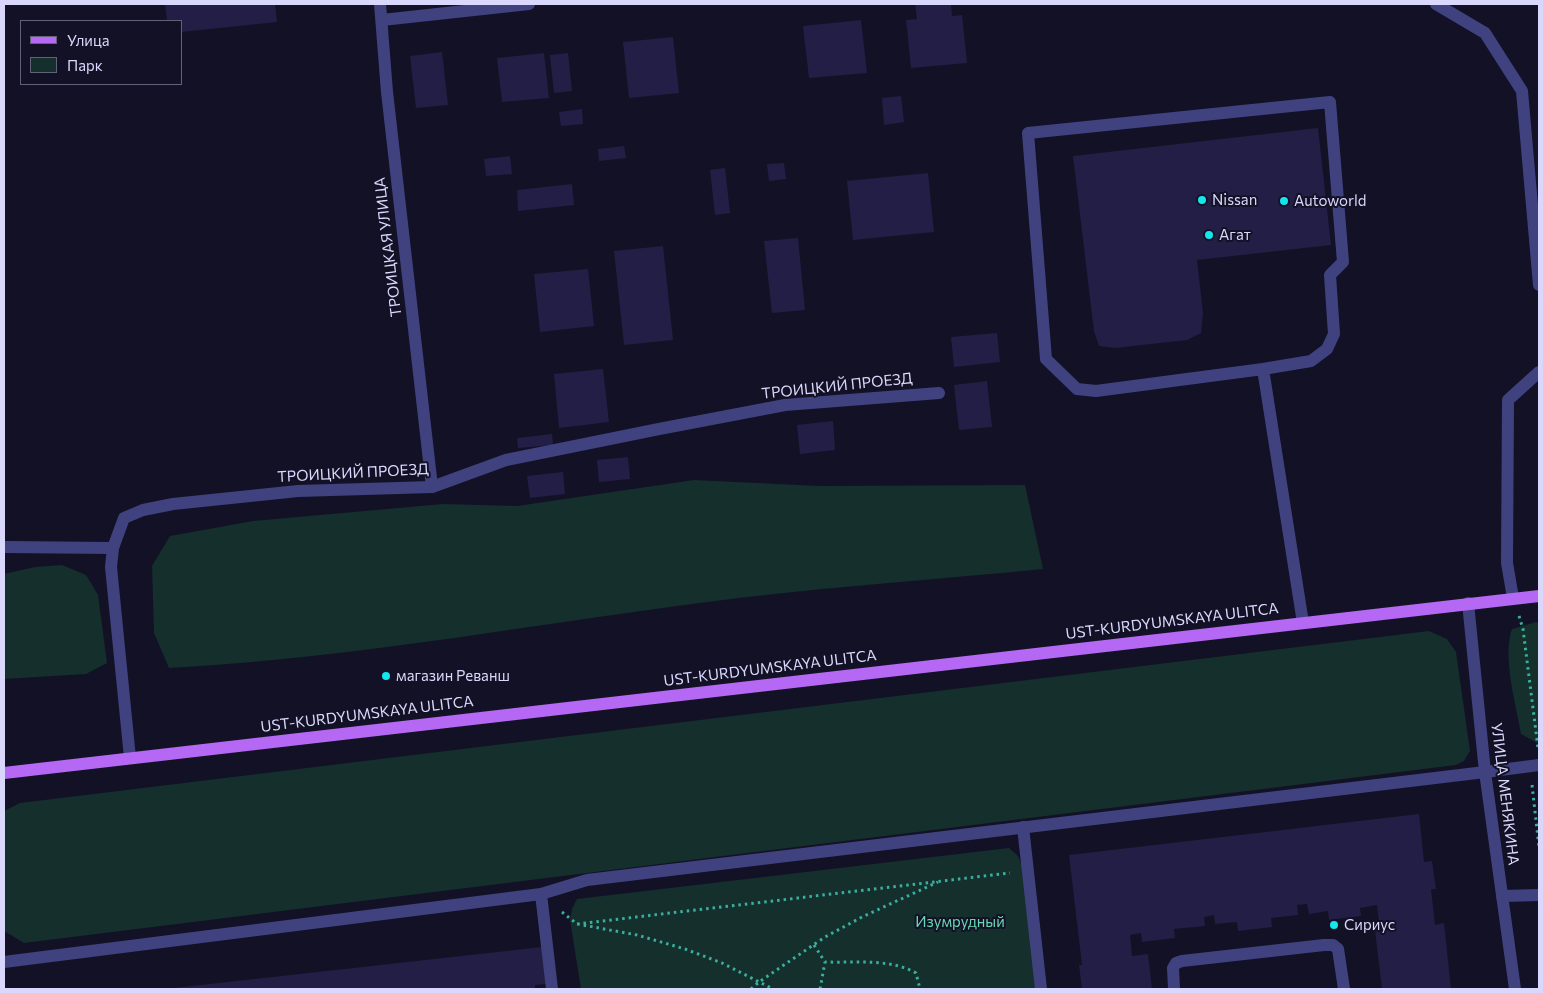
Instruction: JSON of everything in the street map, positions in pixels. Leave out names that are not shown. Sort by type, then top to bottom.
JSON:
[{"type":"main road","name":"UST-KURDYUMSKAYA ULITCA","points":[[4,773],[1539,596]]},
{"type":"street","name":"ТРОИЦКАЯ УЛИЦА","points":[[380,4],[387,92],[432,487]]},
{"type":"street","points":[[382,20],[529,4]]},
{"type":"street","points":[[1436,4],[1485,33],[1522,91],[1539,285]]},
{"type":"street","points":[[1330,102],[1343,262],[1330,276],[1334,334],[1327,349],[1311,361],[1263,369],[1096,391],[1077,388],[1064,378],[1046,359],[1028,133],[1330,102]]},
{"type":"street","points":[[1263,369],[1303,622]]},
{"type":"street","points":[[1513,598],[1507,563],[1508,400],[1539,372]]},
{"type":"street","name":"ТРОИЦКИЙ ПРОЕЗД","points":[[130,758],[111,567],[113,548],[124,518],[143,510],[172,504],[298,491],[432,487],[506,460],[785,405],[940,393]]},
{"type":"street","points":[[4,547],[113,548]]},
{"type":"street","name":"УЛИЦА МЕНЯКИНА","points":[[1468,603],[1485,772],[1515,989]]},
{"type":"street","points":[[4,962],[541,894],[588,880],[1539,765]]},
{"type":"street","points":[[1022,828],[1042,989]]},
{"type":"street","points":[[541,894],[552,989]]},
{"type":"street","points":[[1502,896],[1539,895]]},
{"type":"street","points":[[1174,989],[1173,968],[1176,963],[1182,961],[1324,944],[1333,945],[1338,949],[1344,989]]},
{"type":"path","points":[[1513,598],[1523,629],[1538,745],[1539,765],[1531,788],[1539,847]]},
{"type":"path","points":[[577,924],[1028,871]]},
{"type":"path","points":[[751,989],[814,945],[862,917],[941,881]]},
{"type":"path","points":[[541,894],[577,924],[637,935],[685,949],[722,963],[773,989]]},
{"type":"path","points":[[814,945],[825,962],[820,989]]},
{"type":"path","points":[[825,962],[884,963],[904,966],[916,973],[920,989]]},
{"type":"green space","points":[[694,480],[820,486],[1025,485],[1043,569],[739,598],[383,648],[241,663],[169,668],[154,633],[152,566],[170,536],[253,521],[443,504],[517,506]]},
{"type":"green space","points":[[62,565],[86,575],[98,595],[107,663],[86,674],[4,679],[4,574],[35,567]]},
{"type":"green space","points":[[1536,622],[1539,623],[1539,744],[1521,734],[1508,653],[1512,629]]},
{"type":"green space","points":[[1429,631],[1447,639],[1456,652],[1470,751],[1464,761],[1456,765],[24,943],[4,931],[4,811],[20,803]]},
{"type":"green space","name":"Изумрудный","points":[[1009,848],[1018,856],[1022,866],[1036,989],[581,989],[570,920],[572,909],[577,899]]},
{"type":"building","points":[[165,4],[275,4],[277,22],[182,32],[182,20],[167,20]]},
{"type":"building","points":[[915,4],[951,4],[952,16],[962,15],[967,63],[911,68],[906,20],[917,19]]},
{"type":"building","points":[[861,20],[867,73],[809,78],[803,26]]},
{"type":"building","points":[[673,37],[679,93],[629,98],[623,42]]},
{"type":"building","points":[[442,52],[448,105],[416,108],[410,56]]},
{"type":"building","points":[[544,53],[549,98],[502,102],[497,58]]},
{"type":"building","points":[[568,53],[572,91],[554,93],[550,55]]},
{"type":"building","points":[[901,96],[904,122],[884,125],[882,98]]},
{"type":"building","points":[[582,109],[583,124],[561,126],[559,112]]},
{"type":"building","name":"Nissan","points":[[1318,128],[1331,245],[1197,260],[1203,313],[1201,333],[1187,340],[1115,348],[1099,346],[1094,331],[1073,156]]},
{"type":"building","points":[[624,146],[626,158],[599,161],[598,149]]},
{"type":"building","points":[[510,156],[512,174],[486,176],[484,159]]},
{"type":"building","points":[[784,163],[786,179],[769,181],[767,164]]},
{"type":"building","points":[[725,168],[730,213],[715,215],[710,170]]},
{"type":"building","points":[[928,173],[934,232],[853,240],[847,181]]},
{"type":"building","points":[[572,184],[574,205],[518,211],[517,190]]},
{"type":"building","points":[[798,238],[805,310],[772,313],[764,241]]},
{"type":"building","points":[[663,246],[673,340],[624,345],[614,251]]},
{"type":"building","points":[[588,269],[594,326],[540,332],[534,274]]},
{"type":"building","points":[[997,333],[1000,362],[954,367],[951,337]]},
{"type":"building","points":[[603,369],[609,422],[559,428],[554,374]]},
{"type":"building","points":[[987,381],[992,427],[959,430],[954,385]]},
{"type":"building","points":[[833,421],[835,450],[800,454],[797,425]]},
{"type":"building","points":[[552,434],[553,445],[518,448],[517,438]]},
{"type":"building","points":[[628,457],[630,479],[599,482],[597,460]]},
{"type":"building","points":[[563,472],[565,494],[530,498],[527,476]]},
{"type":"building","points":[[1419,814],[1424,862],[1432,861],[1436,889],[1431,889],[1435,925],[1444,923],[1451,989],[1382,989],[1375,930],[1380,930],[1377,905],[1360,908],[1361,916],[1329,920],[1328,911],[1309,914],[1307,904],[1297,905],[1298,915],[1271,918],[1272,927],[1238,931],[1237,922],[1215,924],[1214,915],[1204,917],[1205,926],[1174,929],[1175,938],[1142,942],[1141,933],[1130,935],[1132,956],[1148,954],[1152,989],[1082,989],[1079,965],[1082,965],[1069,855]]},
{"type":"building","points":[[542,947],[546,984],[535,985],[535,989],[174,989],[174,988]]},
{"type":"place","name":"Nissan","points":[[1202,200]]},
{"type":"place","name":"Autoworld","points":[[1284,201]]},
{"type":"place","name":"Агат","points":[[1209,235]]},
{"type":"place","name":"магазин Реванш","points":[[386,676]]},
{"type":"place","name":"Сириус","points":[[1334,925]]}]
